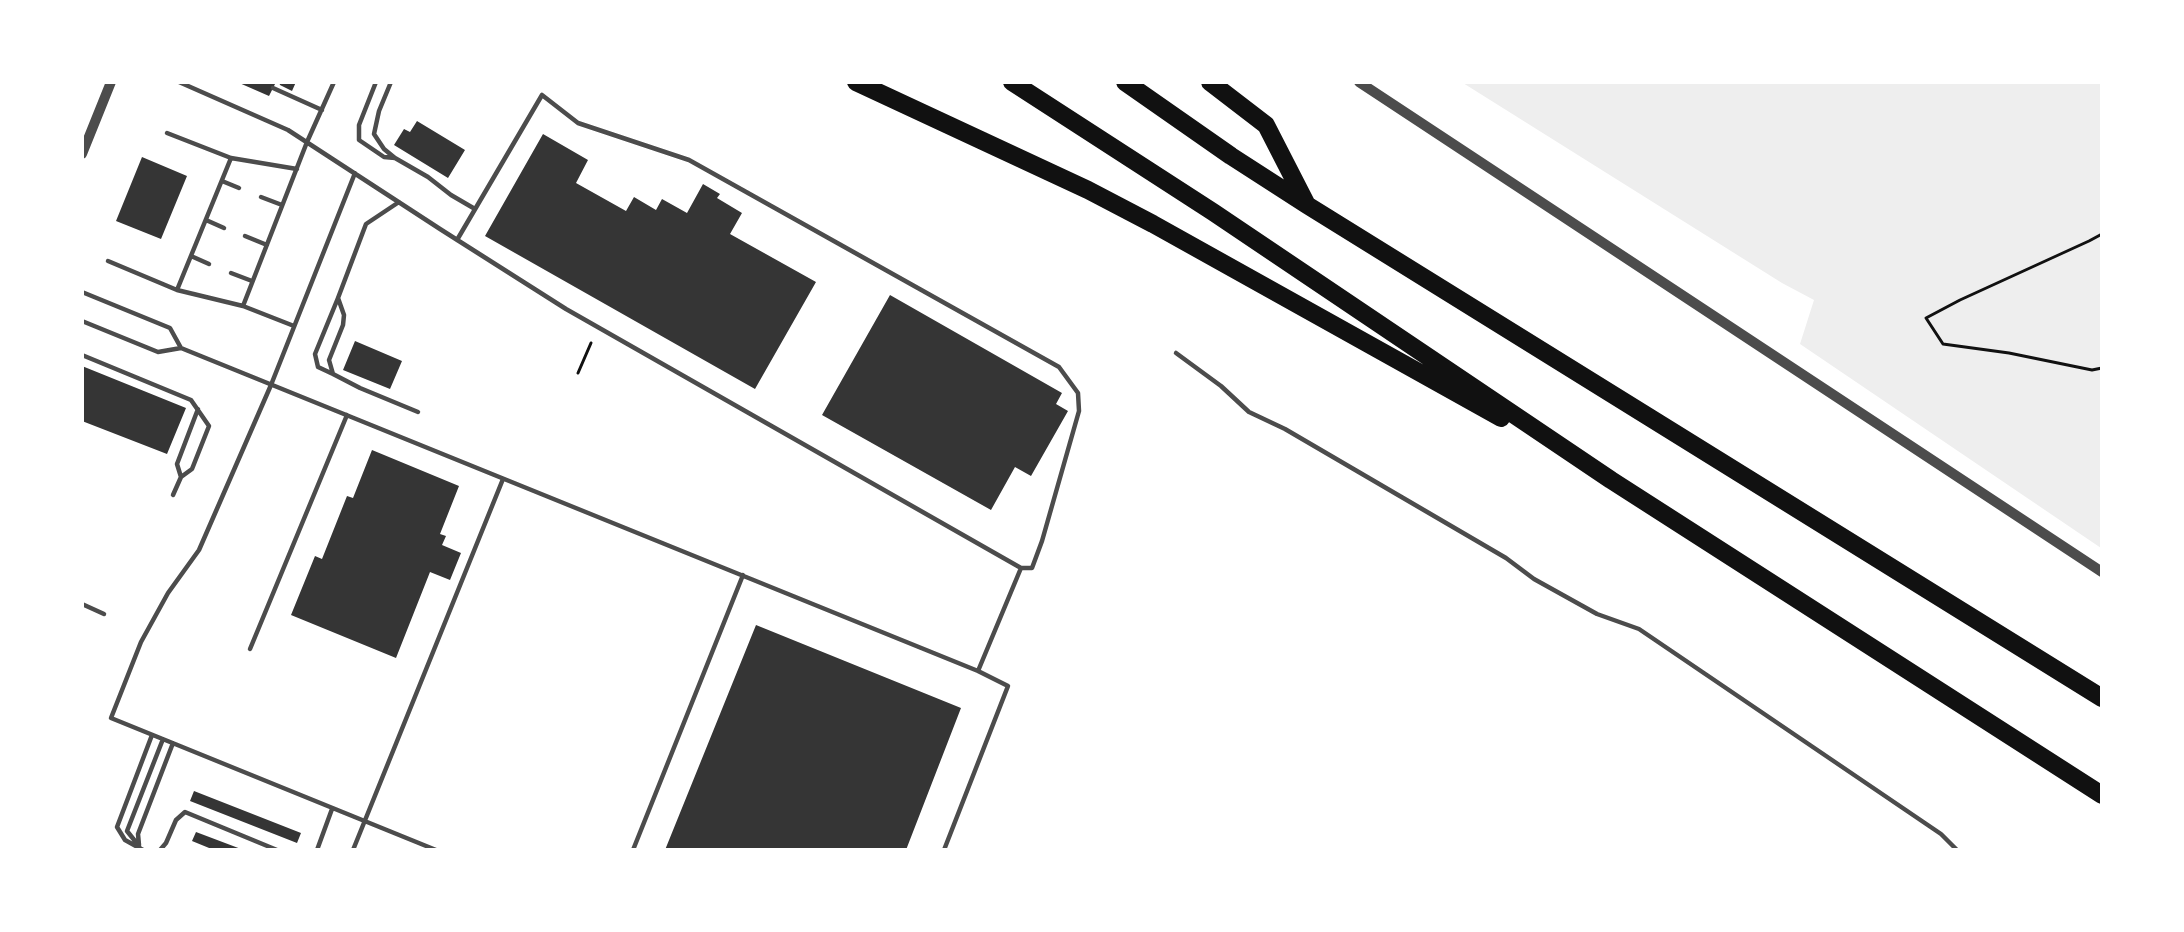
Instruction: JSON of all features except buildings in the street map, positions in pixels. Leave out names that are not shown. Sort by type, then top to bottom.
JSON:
[{"type":"highway","points":[[856,82],[1088,190],[1153,224],[1611,480]]},
{"type":"highway","points":[[1012,82],[1213,212],[1611,480],[2102,795]]},
{"type":"highway","points":[[1125,82],[1231,156],[1307,205],[2102,698]]},
{"type":"highway","points":[[1210,82],[1266,125],[1307,205]]},
{"type":"street","points":[[82,154],[111,82]]},
{"type":"street","points":[[1359,82],[2102,572]]},
{"type":"lane","points":[[179,82],[288,130],[457,240],[566,309],[1021,568],[1032,568],[1042,541],[1079,411],[1078,393],[1059,367],[689,160],[578,123],[542,95],[457,240]]},
{"type":"lane","points":[[243,306],[307,142],[334,82]]},
{"type":"lane","points":[[376,82],[359,125],[358,140],[384,157],[395,158]]},
{"type":"lane","points":[[391,82],[379,111],[374,134],[384,149],[395,158],[475,209]]},
{"type":"lane","points":[[273,88],[322,110]]},
{"type":"lane","points":[[167,132],[231,158],[297,169]]},
{"type":"lane","points":[[177,290],[231,158]]},
{"type":"lane","points":[[355,173],[271,385],[199,550],[168,593],[141,642],[111,718],[364,822],[436,849]]},
{"type":"lane","points":[[222,181],[239,188]]},
{"type":"lane","points":[[261,197],[282,205]]},
{"type":"lane","points":[[399,202],[366,224],[315,354],[318,367],[360,388],[418,412]]},
{"type":"lane","points":[[206,220],[224,228]]},
{"type":"lane","points":[[245,236],[267,245]]},
{"type":"lane","points":[[191,256],[209,264]]},
{"type":"lane","points":[[108,261],[177,290],[243,306],[294,326]]},
{"type":"lane","points":[[231,273],[252,281]]},
{"type":"lane","points":[[82,292],[170,328],[181,348]]},
{"type":"lane","points":[[333,374],[329,360],[343,325],[344,315],[338,298]]},
{"type":"lane","points":[[82,321],[158,352],[181,348],[978,671],[1008,686],[944,849]]},
{"type":"lane","points":[[1176,353],[1221,386],[1249,412],[1295,435],[1506,558],[1534,579],[1597,614],[1639,629],[1941,834],[1957,849]]},
{"type":"lane","points":[[82,355],[172,391],[191,400],[198,409],[209,426],[192,469],[181,477],[174,495]]},
{"type":"lane","points":[[181,477],[177,464],[198,409]]},
{"type":"lane","points":[[250,649],[346,416]]},
{"type":"lane","points":[[353,849],[503,479]]},
{"type":"lane","points":[[978,671],[1021,568]]},
{"type":"lane","points":[[633,849],[743,576]]},
{"type":"lane","points":[[82,604],[104,614]]},
{"type":"lane","points":[[141,849],[125,840],[117,827],[152,735]]},
{"type":"lane","points":[[141,849],[127,831],[163,740]]},
{"type":"lane","points":[[141,849],[138,834],[173,743]]},
{"type":"lane","points":[[317,849],[332,809]]},
{"type":"lane","points":[[160,849],[166,843],[176,820],[185,812],[277,849]]},
{"type":"path","points":[[2102,234],[1926,318],[1943,344],[2009,352],[2092,370],[2102,368]]},
{"type":"path","points":[[578,373],[591,343]]},
{"type":"shaded area","points":[[1463,83],[2101,83],[2101,548],[1800,344],[1814,300],[1782,283]]}]
